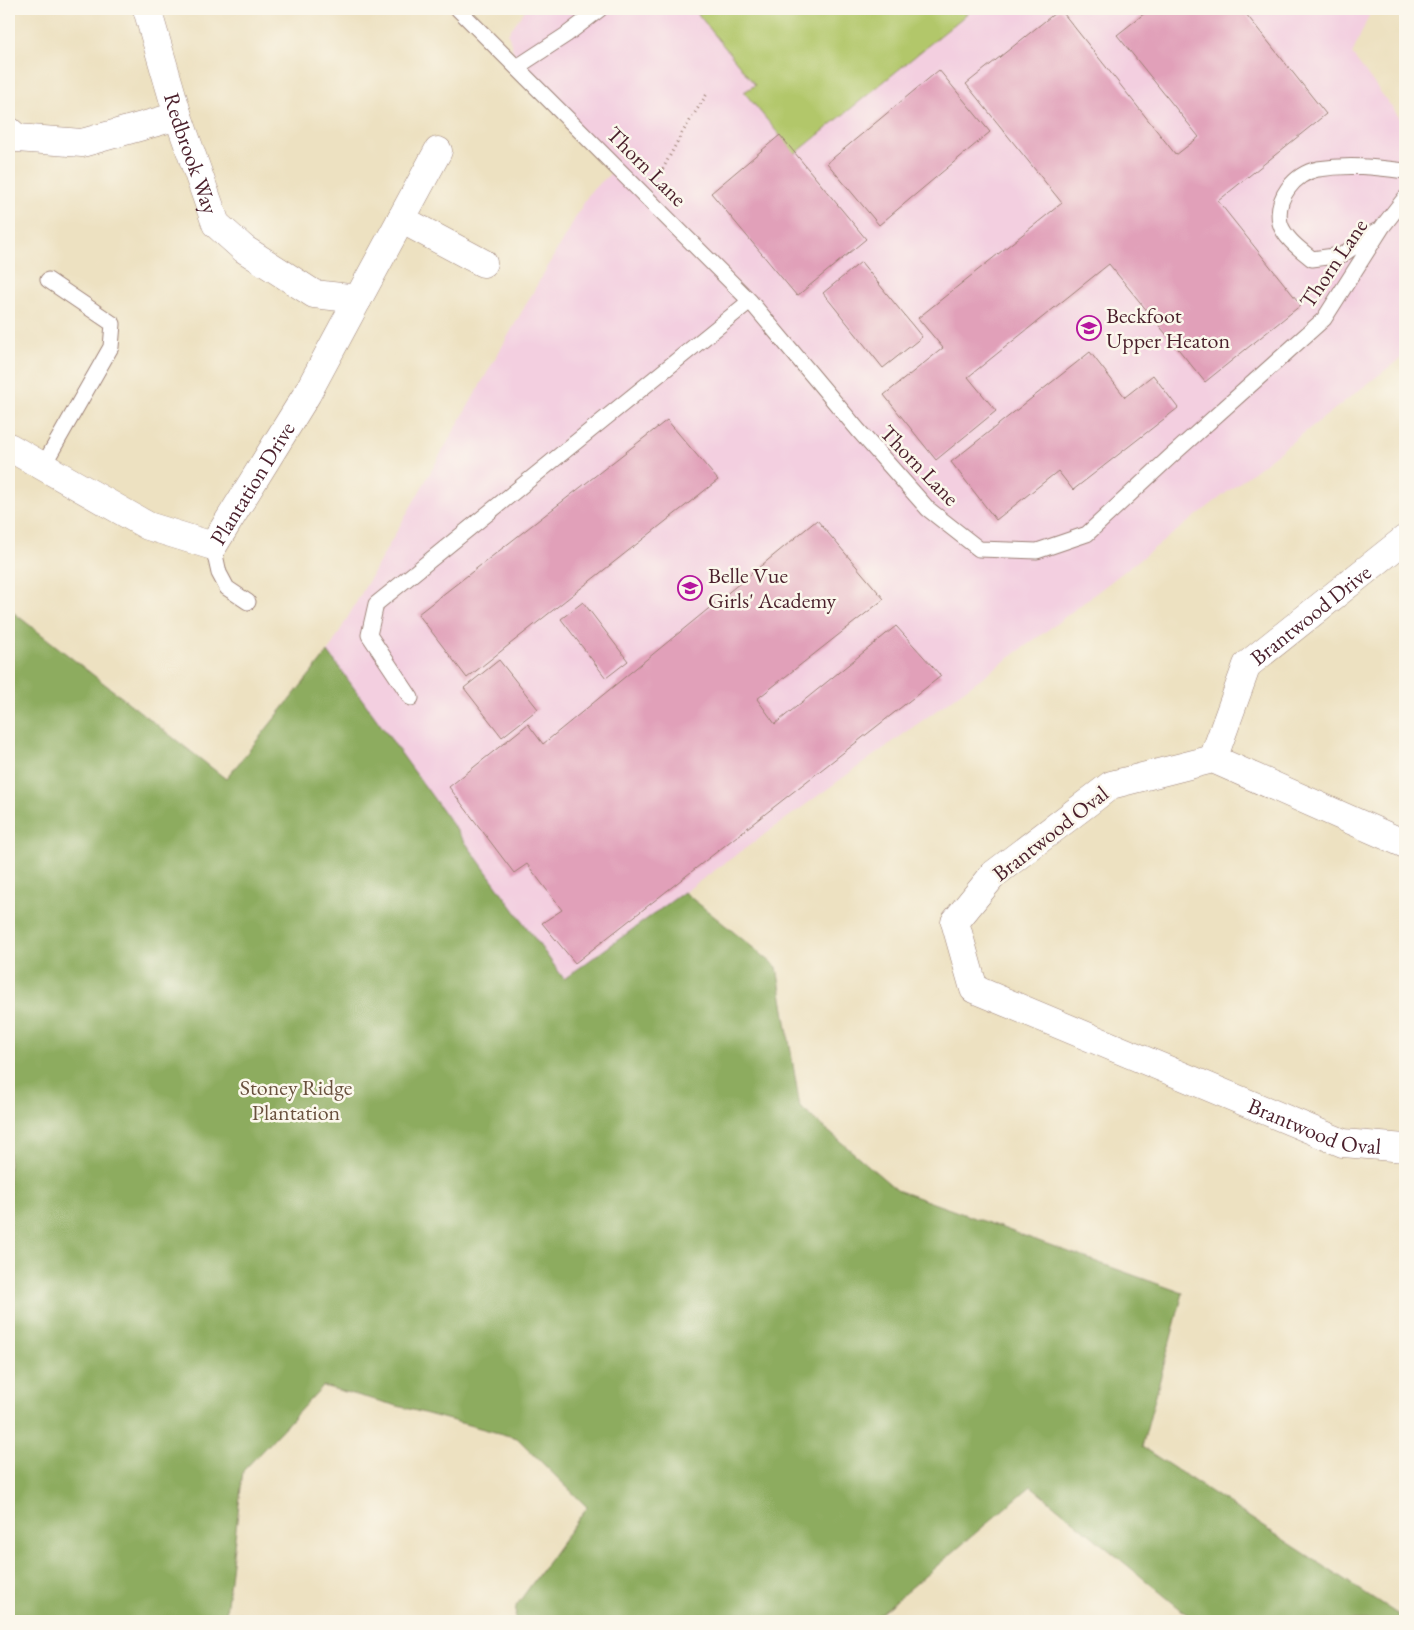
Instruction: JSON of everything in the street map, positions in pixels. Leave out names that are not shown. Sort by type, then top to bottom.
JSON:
[{"type":"street","name":"Redbrook Way","points":[[147,9],[178,116],[216,224],[244,249],[314,294],[358,299]]},
{"type":"street","points":[[9,131],[17,138],[82,143],[178,116]]},
{"type":"street","points":[[358,299],[438,151]]},
{"type":"street","points":[[401,219],[484,263]]},
{"type":"street","name":"Plantation Drive","points":[[9,447],[148,526],[213,546],[307,394],[358,299]]},
{"type":"street","name":"Brantwood Drive","points":[[1213,759],[1247,665],[1405,539]]},
{"type":"street","points":[[1213,759],[1405,844]]},
{"type":"street","name":"Brantwood Oval","points":[[1213,759],[1111,785],[994,874],[955,922],[974,989],[1343,1143],[1405,1148]]},
{"type":"lane","name":"Thorn Lane","points":[[458,9],[750,301],[859,432],[928,509],[979,549],[1037,551],[1087,534],[1324,319],[1383,226],[1405,198]]},
{"type":"lane","points":[[517,67],[566,35],[600,9]]},
{"type":"lane","points":[[1383,226],[1342,255],[1312,259],[1296,247],[1280,224],[1280,204],[1287,189],[1298,178],[1316,170],[1358,165],[1405,171]]},
{"type":"lane","points":[[43,466],[111,347],[113,324],[48,280]]},
{"type":"lane","points":[[411,698],[369,635],[376,604],[750,301]]},
{"type":"lane","points":[[213,546],[219,573],[227,588],[248,602]]},
{"type":"path","points":[[644,193],[661,175],[682,133],[707,94]]},
{"type":"shaded area","points":[[526,9],[1372,9],[1352,54],[1405,125],[1405,355],[1052,627],[564,979],[328,652],[590,192],[618,167],[517,67],[508,33]]},
{"type":"green space","points":[[694,9],[973,9],[795,154],[744,92],[755,85]]},
{"type":"green space","name":"Stoney Ridge Plantation","points":[[9,609],[226,779],[328,652],[564,979],[684,892],[777,967],[800,1107],[897,1190],[1183,1293],[1142,1447],[1405,1619],[1405,1621],[1195,1621],[1031,1486],[872,1621],[515,1621],[516,1606],[587,1507],[517,1438],[323,1386],[243,1471],[225,1621],[9,1621]]},
{"type":"building","points":[[1060,9],[1176,155],[1199,137],[1117,35],[1150,9],[1242,9],[1326,114],[1218,201],[1301,305],[1205,382],[1109,264],[968,377],[996,411],[936,460],[884,395],[943,348],[918,318],[1062,203],[966,84]]},
{"type":"building","points":[[939,70],[990,132],[879,225],[827,163]]},
{"type":"building","points":[[780,135],[866,239],[797,296],[711,193]]},
{"type":"building","points":[[861,262],[922,337],[883,368],[823,293]]},
{"type":"building","points":[[1090,352],[1125,397],[1153,375],[1178,408],[1073,490],[1058,471],[996,520],[951,462]]},
{"type":"building","points":[[667,420],[718,480],[467,678],[418,614]]},
{"type":"building","points":[[817,520],[884,599],[757,699],[775,724],[896,626],[941,676],[575,963],[542,923],[562,910],[527,864],[514,873],[449,787],[528,724],[543,744]]},
{"type":"building","points":[[583,602],[628,661],[606,678],[561,619]]},
{"type":"building","points":[[499,660],[538,709],[502,737],[464,688]]},
{"type":"place","name":"Beckfoot Upper Heaton","points":[[1089,328]]},
{"type":"place","name":"Belle Vue Girls' Academy","points":[[690,588]]}]
